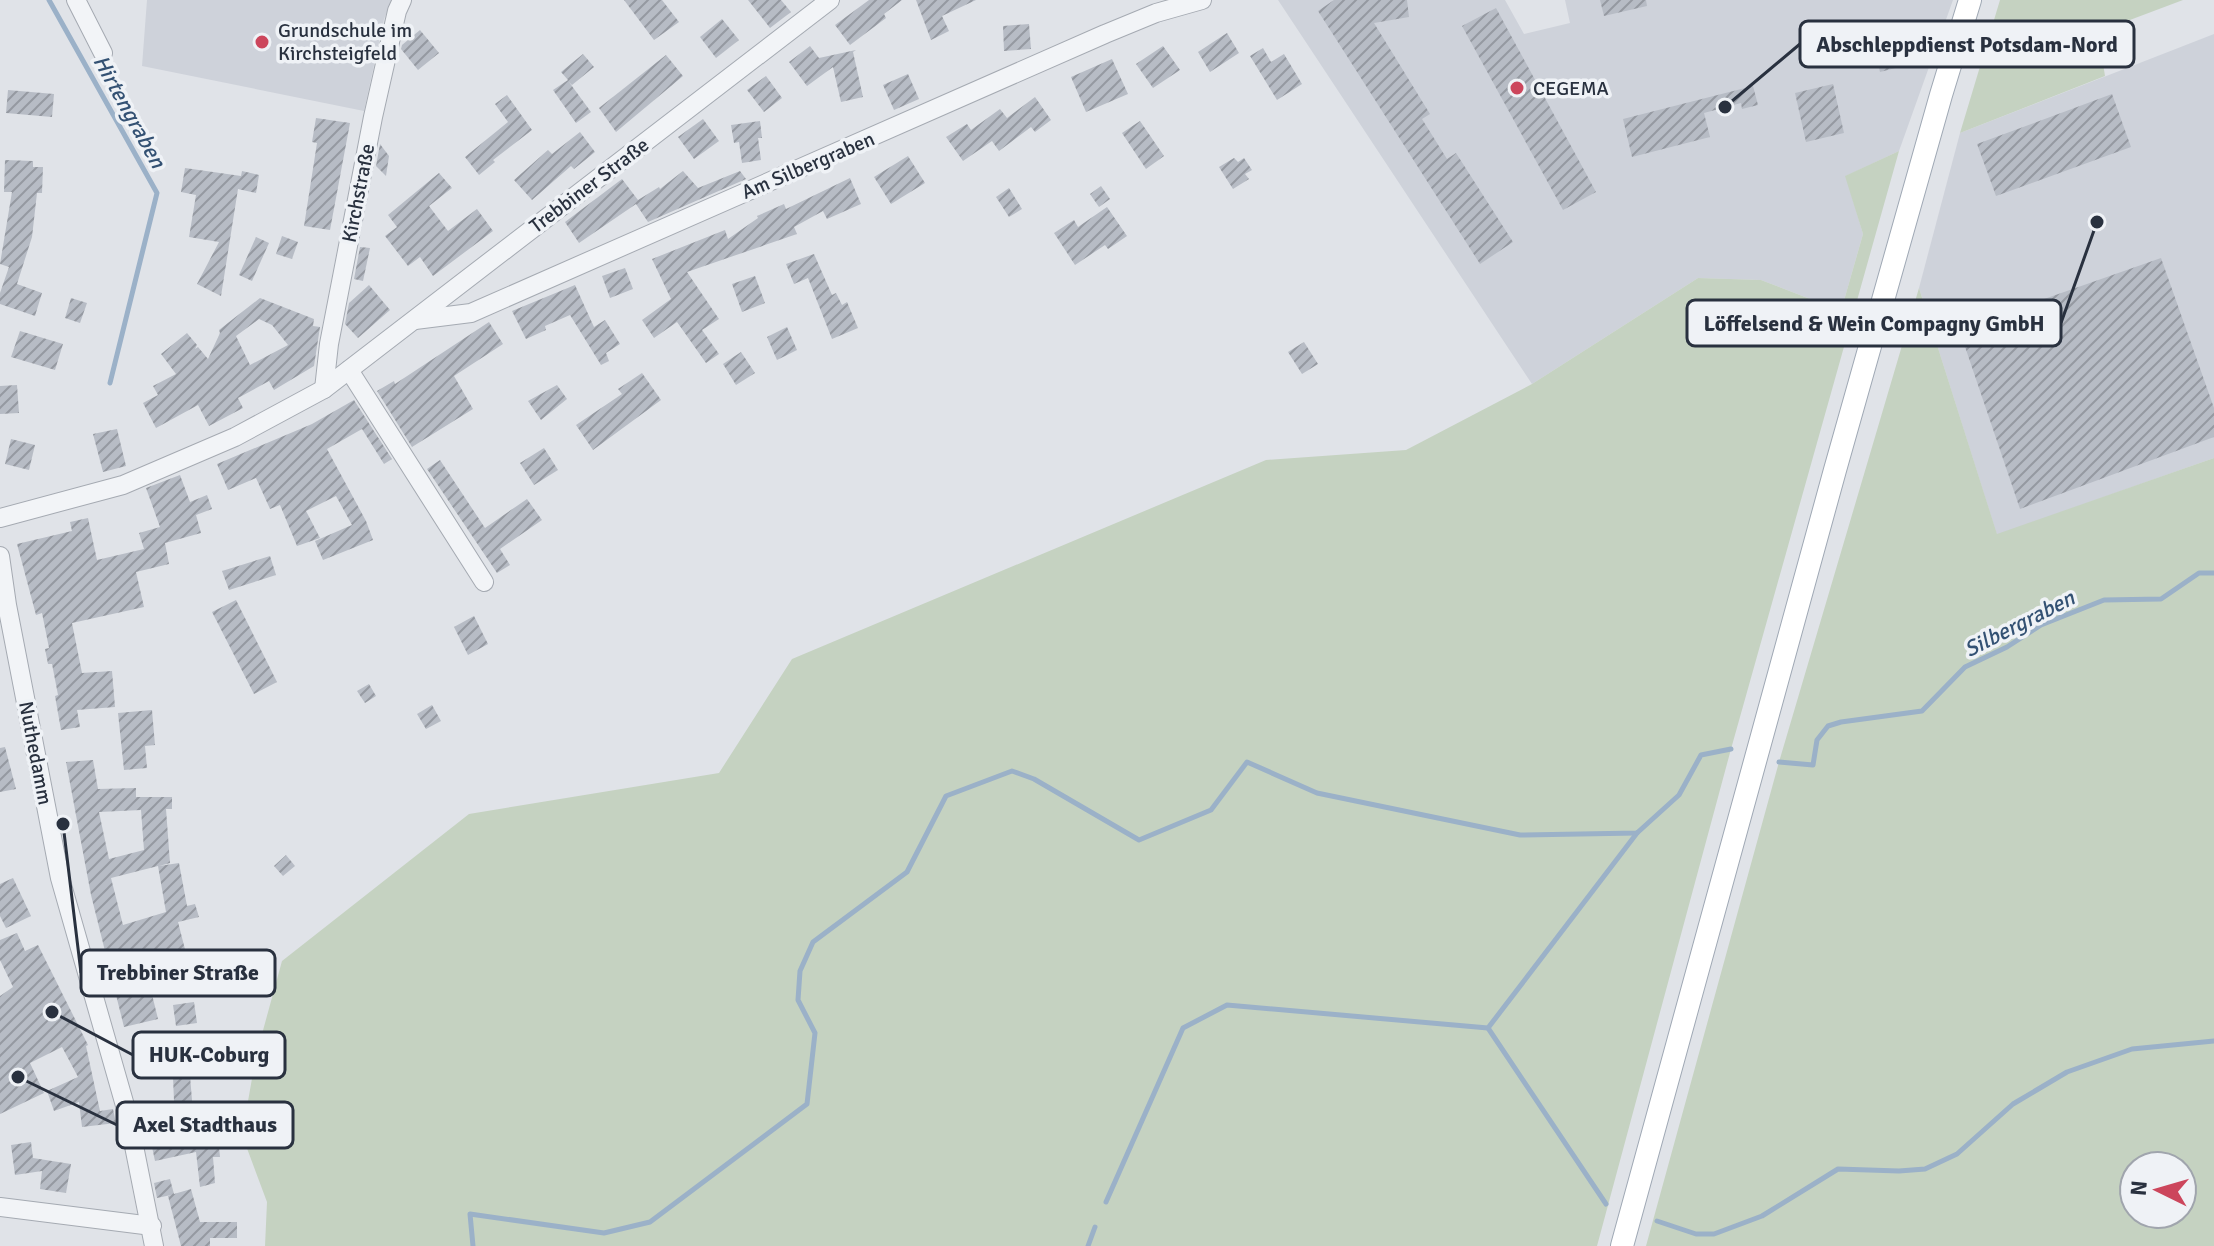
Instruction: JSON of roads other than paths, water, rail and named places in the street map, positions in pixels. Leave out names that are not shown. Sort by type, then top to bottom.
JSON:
[{"type":"main road","points":[[1622,1246],[1820,523],[1970,0]]},
{"type":"street","points":[[76,0],[103,53]]},
{"type":"street","name":"Kirchstraße","points":[[324,389],[329,344],[373,117],[402,0]]},
{"type":"street","name":"Trebbiner Straße","points":[[0,518],[123,485],[235,437],[324,389],[830,0]]},
{"type":"street","name":"Am Silbergraben","points":[[413,320],[471,313],[1105,34],[1156,13],[1202,0]]},
{"type":"street","points":[[349,370],[484,582]]},
{"type":"street","name":"Nuthedamm","points":[[0,556],[60,878],[128,1116],[154,1246]]},
{"type":"street","points":[[0,1207],[152,1226]]},
{"type":"waterway","name":"Hirtengraben","points":[[49,0],[157,193],[110,383]]},
{"type":"waterway","name":"Silbergraben","points":[[1779,762],[1813,765],[1817,740],[1828,726],[1922,711],[1965,667],[2007,647],[2041,625],[2104,600],[2161,599],[2199,573],[2214,573]]},
{"type":"waterway","points":[[473,1246],[470,1214],[604,1233],[650,1222],[807,1104],[815,1033],[798,1000],[800,971],[813,942],[907,872],[946,796],[1012,771],[1034,779],[1139,840],[1211,810],[1247,762],[1317,793],[1520,835],[1637,833],[1679,795],[1701,755],[1731,749]]},
{"type":"waterway","points":[[1106,1202],[1183,1028],[1227,1005],[1488,1028],[1637,833]]},
{"type":"waterway","points":[[1488,1028],[1606,1204]]},
{"type":"waterway","points":[[1657,1221],[1696,1234],[1714,1234],[1762,1216],[1838,1169],[1925,1169],[1957,1154],[2013,1104],[2067,1072],[2132,1049],[2214,1041]]},
{"type":"waterway","points":[[1088,1246],[1095,1227]]},
{"type":"place","name":"Grundschule im Kirchsteigfeld","points":[[262,42]]},
{"type":"place","name":"CEGEMA","points":[[1517,88]]},
{"type":"place","name":"Abschleppdienst Potsdam-Nord","points":[[1725,107]]},
{"type":"place","name":"Löffelsend & Wein Compagny GmbH","points":[[2097,222]]},
{"type":"place","name":"Trebbiner Straße","points":[[63,824]]},
{"type":"place","name":"HUK-Coburg","points":[[52,1012]]},
{"type":"place","name":"Axel Stadthaus","points":[[18,1077]]}]
